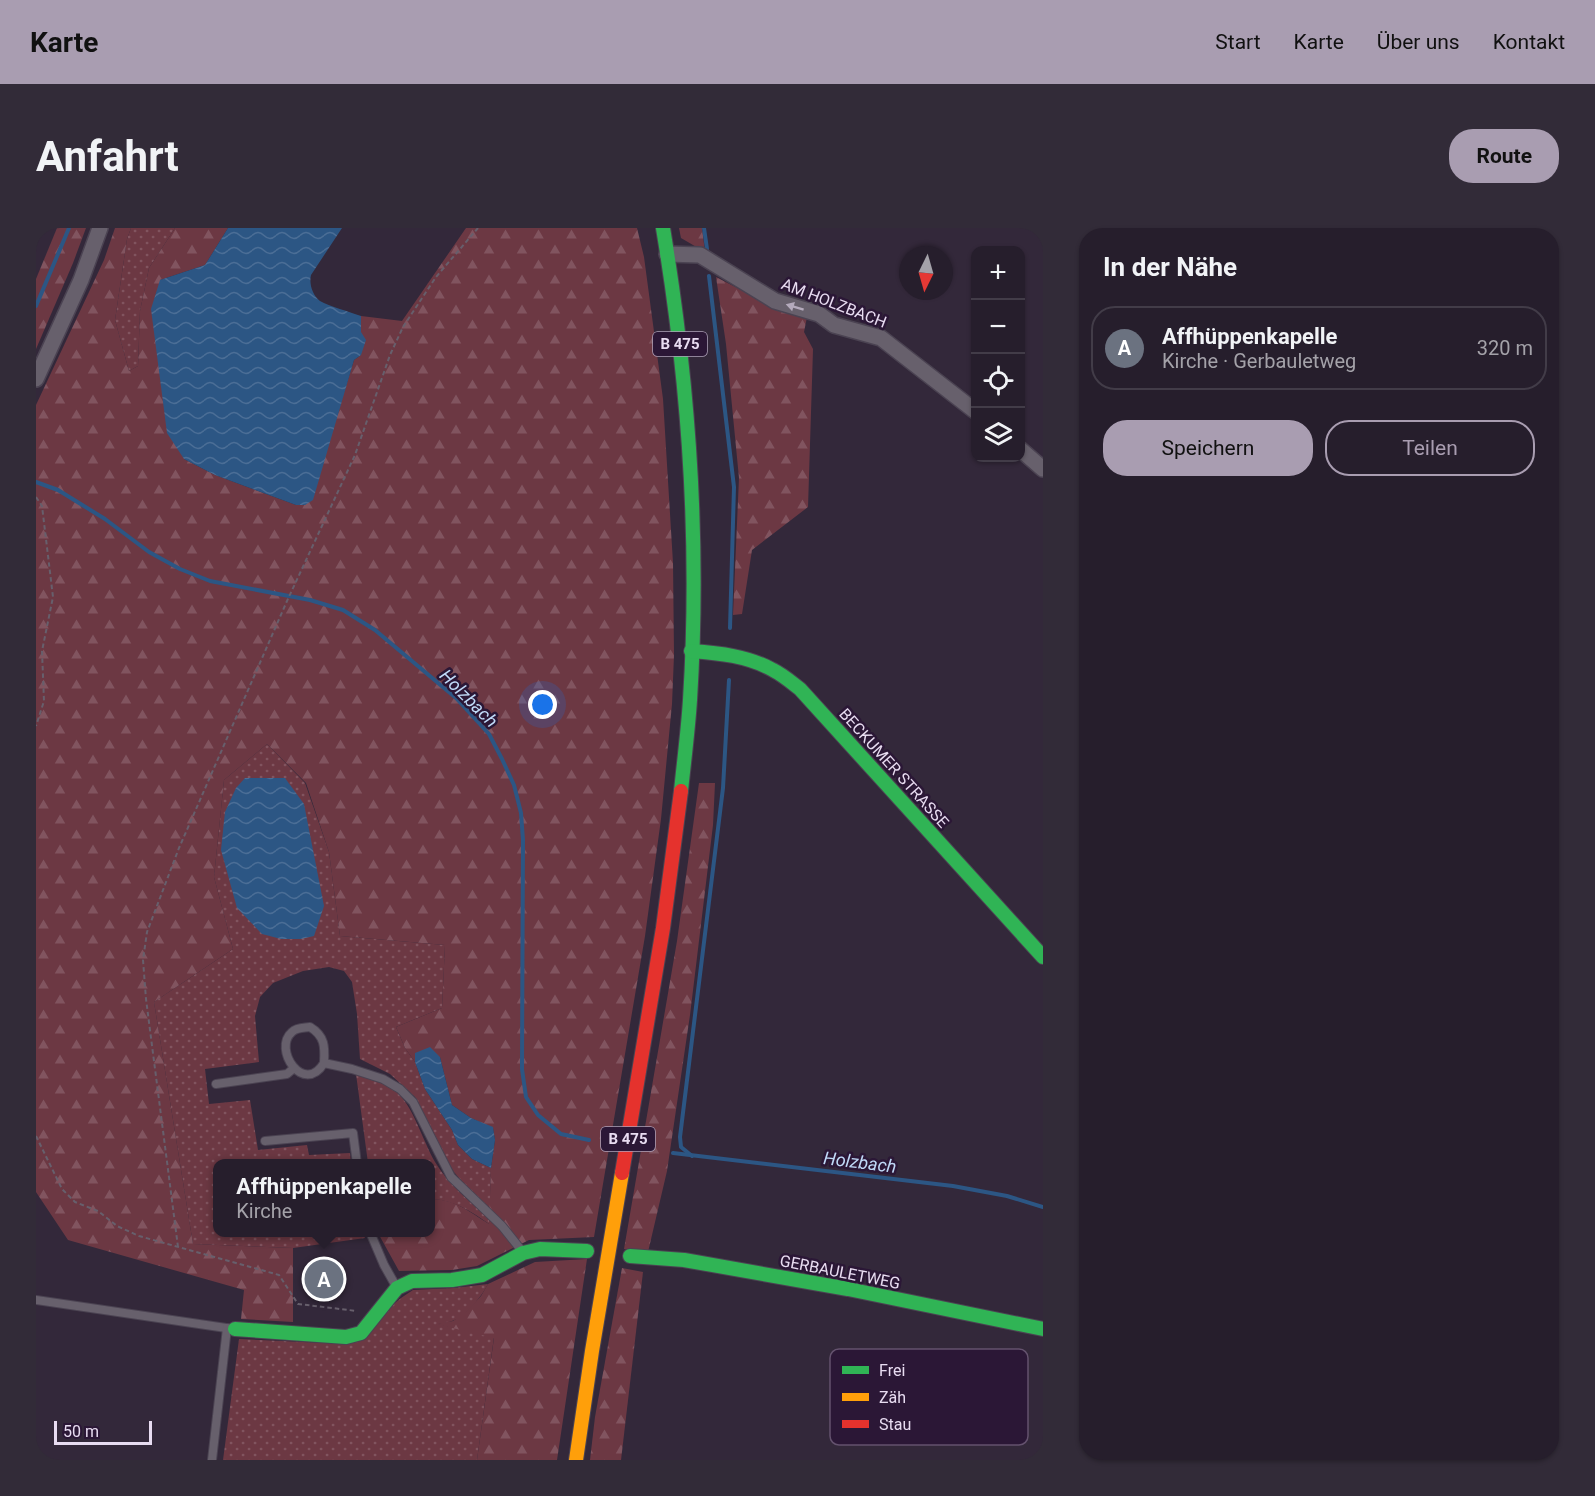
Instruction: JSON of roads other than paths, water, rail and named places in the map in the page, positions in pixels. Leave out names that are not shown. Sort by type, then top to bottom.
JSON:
[{"type":"street","points":[[36,379],[81,280],[100,228]]},
{"type":"street","name":"B 475","points":[[576,1460],[662,937],[680,807],[690,702],[693,563],[688,430],[677,322],[663,228]]},
{"type":"street","name":"AM HOLZBACH","points":[[668,254],[700,255],[775,301],[819,314],[834,325],[881,338],[971,408]]},
{"type":"street","points":[[1025,453],[1043,469]]},
{"type":"street","name":"BECKUMER STRASSE","points":[[692,651],[721,653],[759,663],[781,674],[800,689],[1043,957]]},
{"type":"street","points":[[231,1329],[346,1337],[361,1333],[397,1288],[412,1281],[452,1280],[482,1275],[523,1253],[540,1249],[587,1251]]},
{"type":"street","name":"GERBAULETWEG","points":[[630,1256],[684,1260],[848,1289],[1043,1329]]},
{"type":"lane","points":[[310,1027],[318,1032],[323,1041],[324,1063],[315,1072],[305,1074],[298,1072],[288,1059],[286,1049],[287,1038],[291,1032],[298,1028],[310,1027]]},
{"type":"lane","points":[[324,1063],[383,1079],[400,1089],[413,1102],[450,1177],[502,1226],[523,1253]]},
{"type":"lane","points":[[216,1084],[287,1074],[294,1068]]},
{"type":"lane","points":[[265,1141],[353,1133],[356,1159]]},
{"type":"lane","points":[[372,1237],[397,1288]]},
{"type":"lane","points":[[36,1300],[231,1329],[212,1460]]},
{"type":"water","points":[[228,228],[342,228],[311,275],[311,285],[315,296],[320,301],[361,316],[361,332],[366,340],[361,355],[354,360],[313,500],[305,505],[296,505],[215,475],[184,459],[167,433],[151,309],[160,280],[205,265]]},
{"type":"water","points":[[245,778],[285,778],[304,804],[324,906],[314,936],[301,939],[281,939],[262,934],[237,908],[221,850],[225,812],[236,788]]},
{"type":"water","points":[[430,1047],[440,1057],[452,1105],[471,1118],[493,1127],[495,1140],[491,1168],[472,1159],[458,1145],[452,1130],[425,1089],[415,1062],[415,1053]]},
{"type":"waterway","points":[[36,306],[69,228]]},
{"type":"waterway","points":[[704,228],[707,249]]},
{"type":"waterway","points":[[709,276],[734,487],[730,628]]},
{"type":"waterway","name":"Holzbach","points":[[36,482],[58,490],[105,519],[149,552],[180,569],[210,581],[310,600],[343,610],[375,630],[456,698],[489,734],[514,785],[521,813],[523,840],[522,1069],[526,1097],[538,1115],[561,1134],[589,1140]]},
{"type":"waterway","points":[[692,1156],[681,1147],[680,1137],[723,788],[729,680]]},
{"type":"waterway","name":"Holzbach","points":[[673,1153],[953,1186],[1007,1196],[1043,1207]]},
{"type":"place","name":"Affhüppenkapelle","points":[[324,1279]]}]
